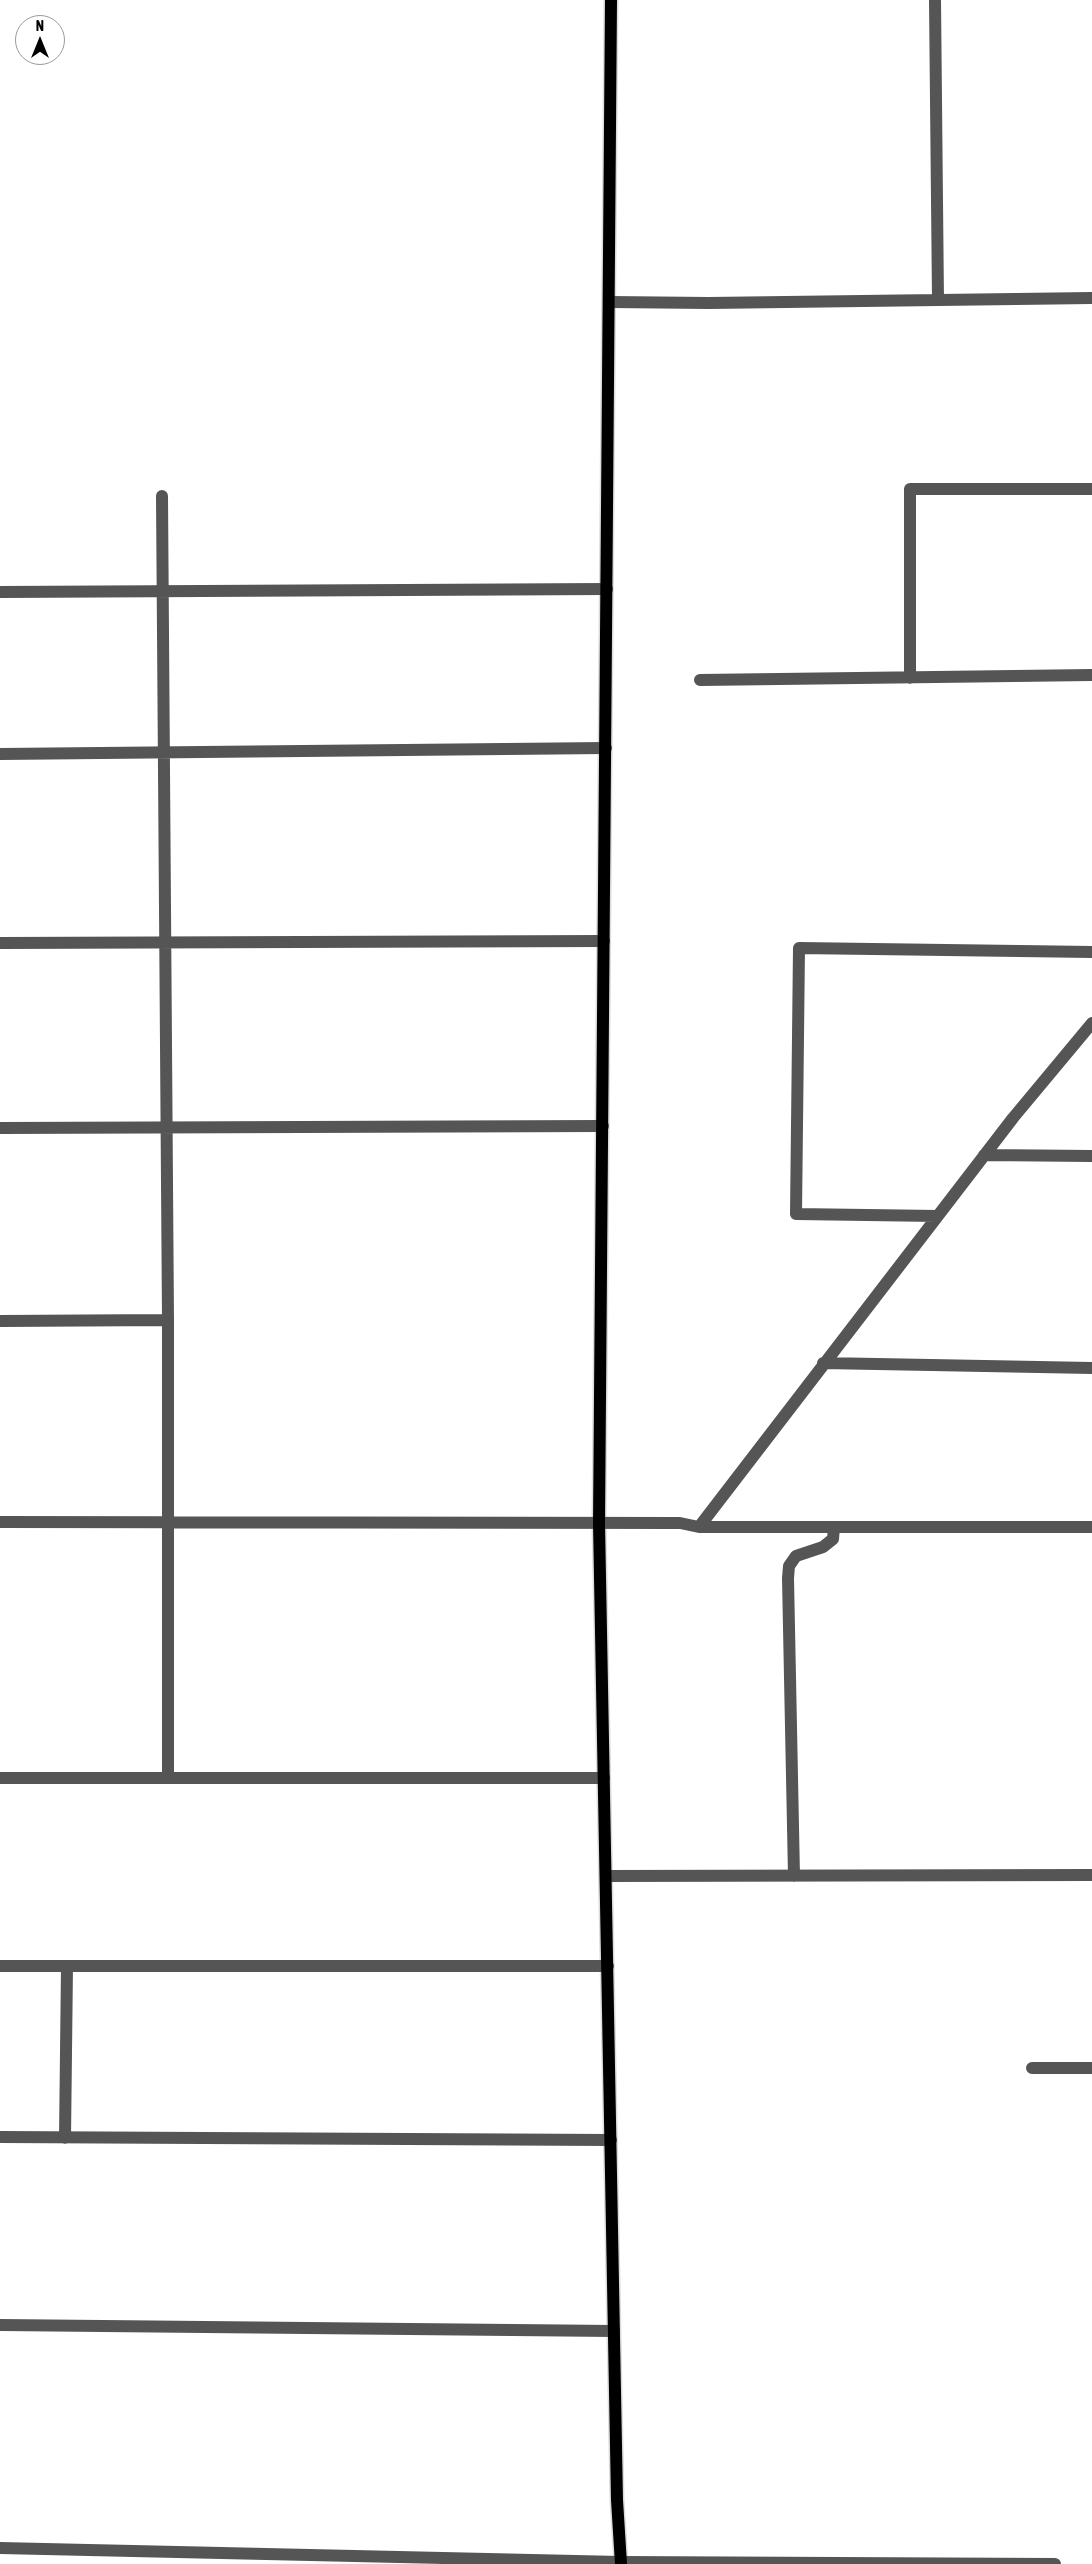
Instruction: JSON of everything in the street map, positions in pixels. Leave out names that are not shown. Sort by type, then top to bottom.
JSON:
[{"type":"main road","points":[[610,0],[600,1524],[614,2331],[620,2563]]},
{"type":"street","points":[[934,0],[938,300]]},
{"type":"street","points":[[609,302],[709,303],[1092,298]]},
{"type":"street","points":[[910,678],[910,488],[1092,488]]},
{"type":"street","points":[[162,496],[170,1523],[168,1778]]},
{"type":"street","points":[[0,592],[607,589]]},
{"type":"street","points":[[700,680],[1092,675]]},
{"type":"street","points":[[0,754],[606,748]]},
{"type":"street","points":[[0,943],[604,941]]},
{"type":"street","points":[[937,1216],[796,1214],[799,948],[1092,952]]},
{"type":"street","points":[[699,1527],[984,1154],[1092,1023]]},
{"type":"street","points":[[0,1128],[603,1126]]},
{"type":"street","points":[[984,1154],[1092,1156]]},
{"type":"street","points":[[0,1321],[168,1320]]},
{"type":"street","points":[[823,1363],[1092,1368]]},
{"type":"street","points":[[0,1522],[680,1524],[699,1527],[1092,1527]]},
{"type":"street","points":[[794,1876],[788,1578],[790,1566],[796,1556],[823,1547],[833,1539],[834,1527]]},
{"type":"street","points":[[0,1778],[604,1778]]},
{"type":"street","points":[[606,1876],[1092,1875]]},
{"type":"street","points":[[0,1966],[608,1966]]},
{"type":"street","points":[[65,2138],[67,1966]]},
{"type":"street","points":[[1032,2068],[1092,2068]]},
{"type":"street","points":[[0,2138],[611,2140]]},
{"type":"street","points":[[0,2325],[614,2331]]},
{"type":"street","points":[[0,2548],[620,2563],[1055,2564]]}]
